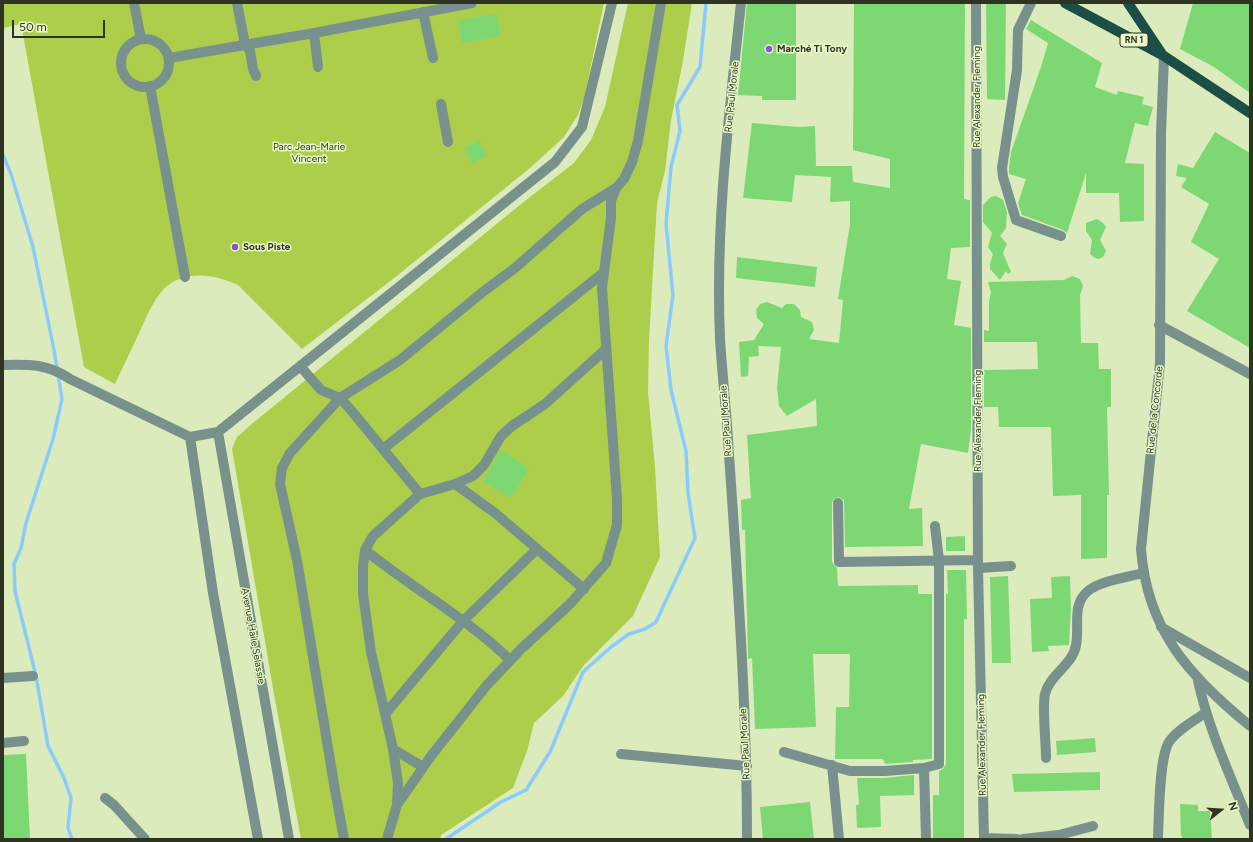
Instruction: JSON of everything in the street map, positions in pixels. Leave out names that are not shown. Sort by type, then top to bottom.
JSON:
[{"type":"main road","name":"RN 1","points":[[1065,3],[1164,56],[1250,112]]},
{"type":"main road","points":[[1128,3],[1164,56]]},
{"type":"street","points":[[134,3],[140,39]]},
{"type":"street","points":[[237,3],[245,44],[250,51],[253,69],[256,76]]},
{"type":"street","points":[[169,58],[314,33],[472,3]]},
{"type":"street","points":[[3,365],[39,365],[56,370],[70,379],[190,437],[218,432],[555,162],[582,127],[612,3]]},
{"type":"street","points":[[344,839],[297,560],[280,484],[282,468],[290,453],[340,398],[400,360],[484,291],[515,268],[582,210],[616,188],[624,179],[632,162],[638,141],[660,3]]},
{"type":"street","name":"Rue Paul Morale","points":[[741,3],[722,195],[719,255],[720,323],[747,766],[747,839]]},
{"type":"street","name":"Rue Alexander Fleming","points":[[976,3],[978,564],[984,838]]},
{"type":"street","points":[[1031,3],[1018,30],[1017,70],[1002,168],[1003,177],[1016,220],[1061,236]]},
{"type":"street","points":[[423,12],[433,58]]},
{"type":"street","points":[[314,33],[318,67]]},
{"type":"street","points":[[140,39],[150,39],[158,43],[165,49],[169,58],[168,70],[161,81],[150,86],[141,87],[132,83],[122,68],[122,58],[125,50],[132,43],[140,39]]},
{"type":"street","name":"Rue de la Concorde","points":[[1164,56],[1160,134],[1160,364],[1141,549],[1143,573],[1161,627],[1172,647],[1210,693],[1250,726]]},
{"type":"street","points":[[150,86],[185,277]]},
{"type":"street","points":[[441,104],[448,142]]},
{"type":"street","points":[[397,805],[423,767],[487,685],[510,660],[584,589],[606,562],[617,525],[617,499],[602,288],[611,218],[611,201],[616,188]]},
{"type":"street","points":[[383,449],[604,273]]},
{"type":"street","points":[[1159,325],[1250,374]]},
{"type":"street","points":[[387,839],[397,805],[398,783],[393,749],[371,652],[363,594],[363,566],[365,550],[373,536],[420,494],[455,484],[473,476],[484,465],[501,436],[512,426],[545,404],[606,349]]},
{"type":"street","points":[[300,366],[321,390],[340,398],[420,494]]},
{"type":"street","name":"Avenue Haile Selassie","points":[[218,432],[289,839]]},
{"type":"street","points":[[190,437],[213,594],[258,839]]},
{"type":"street","points":[[455,484],[495,513],[584,589]]},
{"type":"street","points":[[838,503],[839,562],[939,560],[1010,566]]},
{"type":"street","points":[[784,752],[850,771],[885,771],[924,768],[939,764],[939,560],[935,526]]},
{"type":"street","points":[[385,714],[463,621],[537,549]]},
{"type":"street","points":[[365,550],[390,570],[486,638],[510,660]]},
{"type":"street","points":[[1046,758],[1045,695],[1050,681],[1072,658],[1076,646],[1078,603],[1088,590],[1101,584],[1143,573]]},
{"type":"street","points":[[1161,627],[1250,678]]},
{"type":"street","points":[[3,678],[33,676]]},
{"type":"street","points":[[1198,678],[1205,713],[1250,825]]},
{"type":"street","points":[[1158,837],[1162,773],[1168,742],[1205,713]]},
{"type":"street","points":[[3,742],[24,741]]},
{"type":"street","points":[[393,749],[423,767]]},
{"type":"street","points":[[621,754],[747,766]]},
{"type":"street","points":[[832,765],[839,839]]},
{"type":"street","points":[[924,768],[926,839]]},
{"type":"street","points":[[105,798],[114,805],[145,839]]},
{"type":"street","points":[[1023,839],[1059,835],[1093,826]]},
{"type":"street","points":[[984,838],[1017,839]]},
{"type":"green space","name":"Parc Jean-Marie Vincent","points":[[3,3],[604,3],[584,99],[578,115],[564,137],[530,168],[398,275],[302,349],[238,285],[209,276],[179,279],[162,291],[155,300],[115,384],[84,367],[21,24],[3,28]]},
{"type":"green space","points":[[628,3],[692,3],[683,61],[671,120],[665,171],[657,203],[649,340],[648,392],[655,467],[660,557],[633,616],[584,665],[563,696],[534,723],[527,751],[513,788],[441,835],[440,839],[301,839],[274,694],[232,449],[237,437],[253,423],[521,204],[574,163],[591,140],[605,107]]},
{"type":"building","name":"Marché Ti Tony","points":[[747,3],[796,3],[796,100],[762,100],[762,96],[738,95]]},
{"type":"building","points":[[854,3],[965,3],[964,199],[970,200],[970,247],[951,248],[947,279],[961,281],[954,325],[971,328],[971,430],[968,453],[921,444],[909,509],[922,508],[923,546],[845,547],[844,500],[838,497],[833,500],[832,503],[832,562],[837,568],[838,586],[918,585],[918,594],[932,594],[932,759],[885,764],[883,759],[835,759],[836,707],[849,707],[850,654],[813,654],[816,727],[755,729],[752,658],[748,659],[745,530],[742,530],[741,500],[751,498],[747,435],[817,426],[816,399],[787,416],[779,406],[777,388],[781,347],[758,346],[759,356],[749,357],[748,376],[741,377],[739,342],[754,340],[764,324],[757,318],[756,310],[760,304],[767,302],[782,308],[786,304],[794,304],[800,310],[801,317],[812,322],[814,330],[809,339],[839,343],[843,300],[838,299],[850,224],[850,201],[830,202],[831,177],[795,175],[792,202],[743,198],[752,123],[798,127],[815,126],[816,166],[852,166],[853,182],[890,188],[890,159],[853,150]]},
{"type":"building","points":[[986,3],[1006,3],[1005,100],[987,99]]},
{"type":"building","points":[[1193,3],[1250,3],[1250,93],[1214,67],[1180,49]]},
{"type":"building","points":[[497,14],[500,36],[462,43],[458,20]]},
{"type":"building","points":[[1031,20],[1102,63],[1095,87],[1117,95],[1118,91],[1144,97],[1142,104],[1153,107],[1148,126],[1135,123],[1125,163],[1144,164],[1144,221],[1120,222],[1119,193],[1086,193],[1086,173],[1067,233],[1063,230],[1022,215],[1018,203],[1026,179],[1009,174],[1011,152],[1048,43],[1026,29]]},
{"type":"building","points":[[1215,132],[1250,153],[1250,348],[1187,311],[1219,259],[1191,242],[1209,204],[1181,187],[1187,178],[1176,176],[1178,164],[1193,168]]},
{"type":"building","points":[[479,141],[487,156],[472,163],[465,148]]},
{"type":"building","points":[[996,196],[1003,200],[1007,212],[1006,228],[1000,236],[1007,244],[1003,253],[1011,272],[1008,274],[1006,271],[1000,280],[990,269],[993,254],[988,247],[992,233],[983,222],[983,205],[991,197]]},
{"type":"building","points":[[1097,219],[1106,227],[1100,240],[1106,251],[1103,257],[1099,259],[1090,254],[1092,240],[1086,231],[1086,223]]},
{"type":"building","points":[[737,257],[817,267],[815,287],[736,278]]},
{"type":"building","points":[[1072,276],[1080,279],[1083,286],[1080,295],[1081,343],[1098,343],[1099,369],[1111,369],[1111,407],[1107,407],[1109,495],[1107,495],[1107,558],[1081,559],[1081,495],[1053,496],[1051,427],[999,427],[998,407],[984,407],[984,370],[1038,369],[1037,342],[984,342],[984,330],[989,331],[989,301],[991,292],[988,282],[1064,280]]},
{"type":"building","points":[[501,450],[529,468],[511,498],[483,481]]},
{"type":"building","points":[[965,536],[965,551],[946,551],[946,537]]},
{"type":"building","points":[[947,570],[966,570],[967,619],[964,619],[964,838],[933,838],[933,795],[939,795],[939,771],[943,769],[946,764]]},
{"type":"building","points":[[1008,576],[1011,663],[992,663],[990,577]]},
{"type":"building","points":[[1070,576],[1071,609],[1069,645],[1048,646],[1049,651],[1032,652],[1030,599],[1052,598],[1051,577]]},
{"type":"building","points":[[1095,738],[1096,752],[1057,755],[1056,741]]},
{"type":"building","points":[[26,754],[30,839],[3,839],[3,755]]},
{"type":"building","points":[[1100,772],[1100,790],[1014,792],[1012,774]]},
{"type":"building","points":[[914,775],[914,795],[880,796],[881,827],[857,828],[856,805],[859,805],[857,778],[884,778]]},
{"type":"building","points":[[810,802],[814,839],[763,839],[760,807]]},
{"type":"building","points":[[1180,804],[1198,805],[1198,811],[1210,811],[1212,839],[1182,839]]},
{"type":"waterway","points":[[446,839],[501,802],[526,790],[550,752],[583,672],[611,647],[629,634],[645,629],[656,622],[695,538],[688,493],[686,451],[671,390],[666,346],[673,295],[666,224],[671,167],[680,131],[677,105],[700,67],[706,3]]},
{"type":"waterway","points":[[3,155],[11,174],[33,247],[54,350],[62,399],[53,439],[26,523],[21,548],[14,564],[15,591],[36,676],[48,746],[64,778],[71,798],[68,828],[72,839]]},
{"type":"place","name":"Marché Ti Tony","points":[[769,49]]},
{"type":"place","name":"Sous Piste","points":[[235,247]]}]
